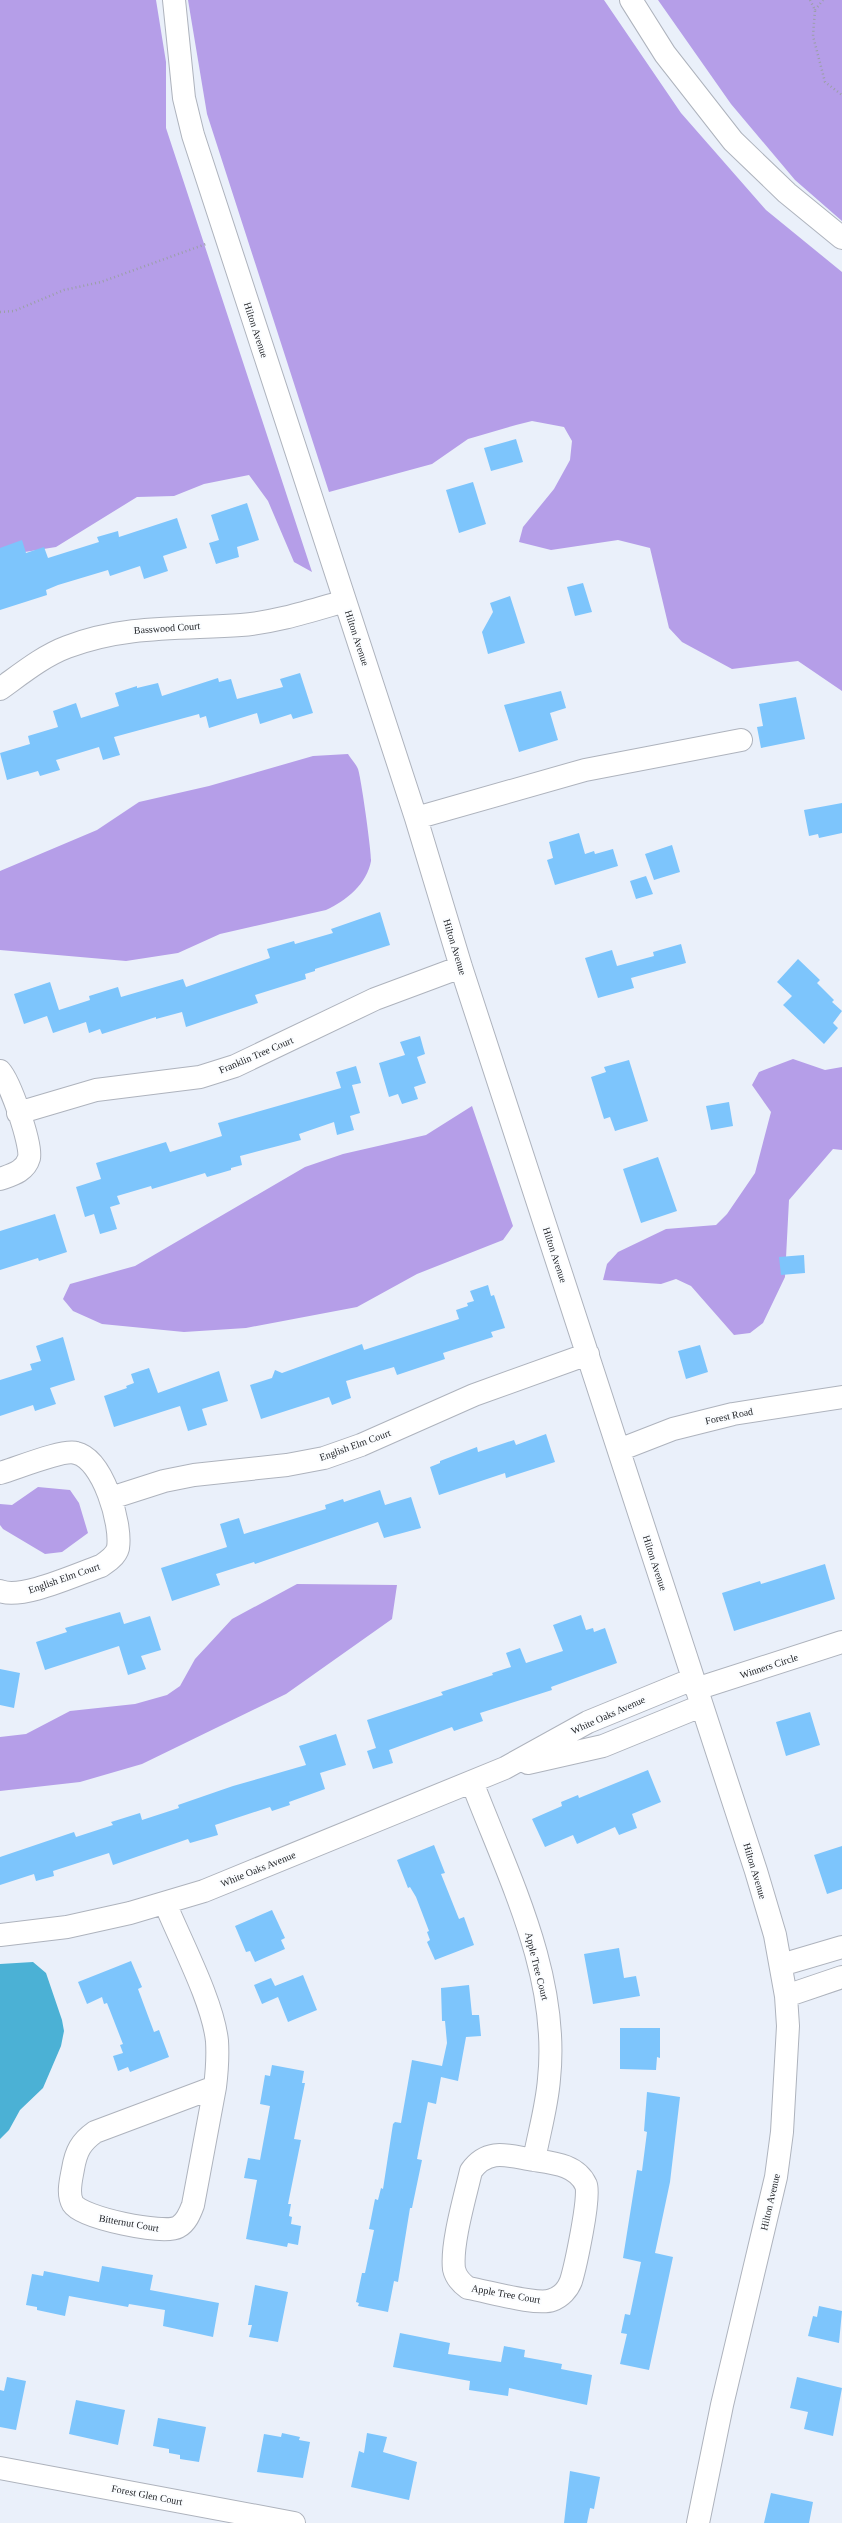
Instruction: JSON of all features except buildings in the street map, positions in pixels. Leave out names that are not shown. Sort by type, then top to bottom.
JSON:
[{"type":"street","name":"Hilton Avenue","points":[[174,0],[184,98],[193,136],[416,818],[460,967],[588,1354],[696,1691],[756,1871],[781,1965],[786,1996],[786,2083],[776,2177],[722,2405],[698,2523]]},
{"type":"street","points":[[631,0],[665,54],[733,141],[787,193],[842,238]]},
{"type":"street","name":"Basswood Court","points":[[0,689],[65,647],[100,636],[163,627],[241,625],[270,621],[345,601]]},
{"type":"street","points":[[416,818],[585,770],[742,740]]},
{"type":"street","name":"Franklin Tree Court","points":[[18,1113],[96,1090],[200,1077],[234,1066],[375,999],[460,967]]},
{"type":"street","points":[[0,1071],[18,1113],[28,1143],[29,1158],[24,1168],[0,1179]]},
{"type":"street","name":"English Elm Court","points":[[111,1498],[164,1481],[194,1475],[287,1465],[324,1458],[361,1445],[474,1395],[588,1354]]},
{"type":"street","name":"Forest Road","points":[[619,1450],[673,1429],[733,1414],[842,1397]]},
{"type":"street","name":"English Elm Court","points":[[0,1473],[60,1454],[75,1452],[86,1456],[97,1470],[111,1498],[118,1536],[118,1550],[101,1566],[23,1592],[7,1594],[0,1591]]},
{"type":"street","name":"Winners Circle","points":[[696,1691],[842,1642]]},
{"type":"street","name":"White Oaks Avenue","points":[[505,1768],[603,1746],[696,1691]]},
{"type":"street","name":"White Oaks Avenue","points":[[0,1935],[67,1927],[165,1903],[204,1891],[505,1768],[588,1722],[696,1691]]},
{"type":"street","name":"Apple Tree Court","points":[[472,1782],[526,1924],[538,1962],[546,1999],[549,2033],[549,2079],[534,2160]]},
{"type":"street","name":"Bitternut Court","points":[[165,1903],[211,2014],[217,2047],[215,2087],[193,2205],[188,2218],[178,2228],[160,2229],[98,2218],[84,2213],[74,2204],[70,2190],[75,2155],[83,2140],[95,2132],[215,2087]]},
{"type":"street","points":[[781,1965],[842,1947]]},
{"type":"street","points":[[786,1996],[842,1977]]},
{"type":"street","name":"Apple Tree Court","points":[[503,2155],[534,2160],[564,2165],[579,2175],[587,2186],[588,2201],[571,2282],[562,2295],[552,2300],[538,2301],[468,2288],[459,2282],[454,2270],[454,2256],[470,2171],[478,2160],[489,2156],[503,2155]]},
{"type":"street","name":"Forest Glen Court","points":[[0,2468],[294,2523]]},
{"type":"path","points":[[810,0],[815,10]]},
{"type":"path","points":[[823,0],[815,10],[812,36],[825,82],[842,96]]},
{"type":"path","points":[[0,312],[14,311],[64,290],[101,282],[226,238]]},
{"type":"shaded area","points":[[0,0],[156,0],[166,62],[166,128],[312,572],[294,562],[268,501],[249,475],[204,484],[174,496],[137,497],[56,547],[0,556]]},
{"type":"shaded area","points":[[188,0],[604,0],[681,113],[766,210],[842,272],[842,691],[798,661],[732,669],[682,642],[669,628],[650,548],[618,540],[551,550],[519,542],[523,527],[554,489],[570,460],[572,441],[564,427],[532,421],[516,425],[468,439],[432,464],[329,492],[207,114]]},
{"type":"shaded area","points":[[658,0],[842,0],[842,221],[795,180],[731,104]]},
{"type":"shaded area","points":[[348,754],[358,769],[364,800],[371,861],[369,869],[360,884],[348,897],[334,906],[326,910],[220,934],[178,953],[126,961],[0,950],[0,871],[97,830],[139,802],[209,786],[313,756]]},
{"type":"shaded area","points":[[793,1059],[825,1070],[842,1067],[842,1150],[833,1149],[789,1200],[785,1277],[763,1323],[750,1333],[734,1335],[691,1286],[676,1279],[661,1284],[603,1280],[607,1264],[618,1252],[666,1229],[716,1225],[727,1214],[755,1173],[771,1112],[752,1085],[759,1072]]},
{"type":"shaded area","points":[[472,1106],[513,1226],[503,1240],[417,1274],[357,1307],[246,1328],[184,1332],[102,1324],[73,1311],[63,1299],[70,1284],[135,1266],[305,1167],[343,1154],[426,1135]]},
{"type":"shaded area","points":[[38,1487],[70,1490],[79,1503],[88,1533],[62,1552],[45,1554],[3,1529],[0,1525],[0,1504],[12,1505]]},
{"type":"shaded area","points":[[297,1584],[397,1585],[392,1619],[286,1694],[142,1764],[80,1782],[0,1791],[0,1737],[26,1734],[70,1711],[135,1704],[167,1695],[180,1686],[195,1659],[232,1619]]},
{"type":"water","points":[[33,1962],[46,1973],[62,2020],[64,2031],[61,2046],[43,2088],[20,2110],[9,2130],[0,2139],[0,1964]]}]
